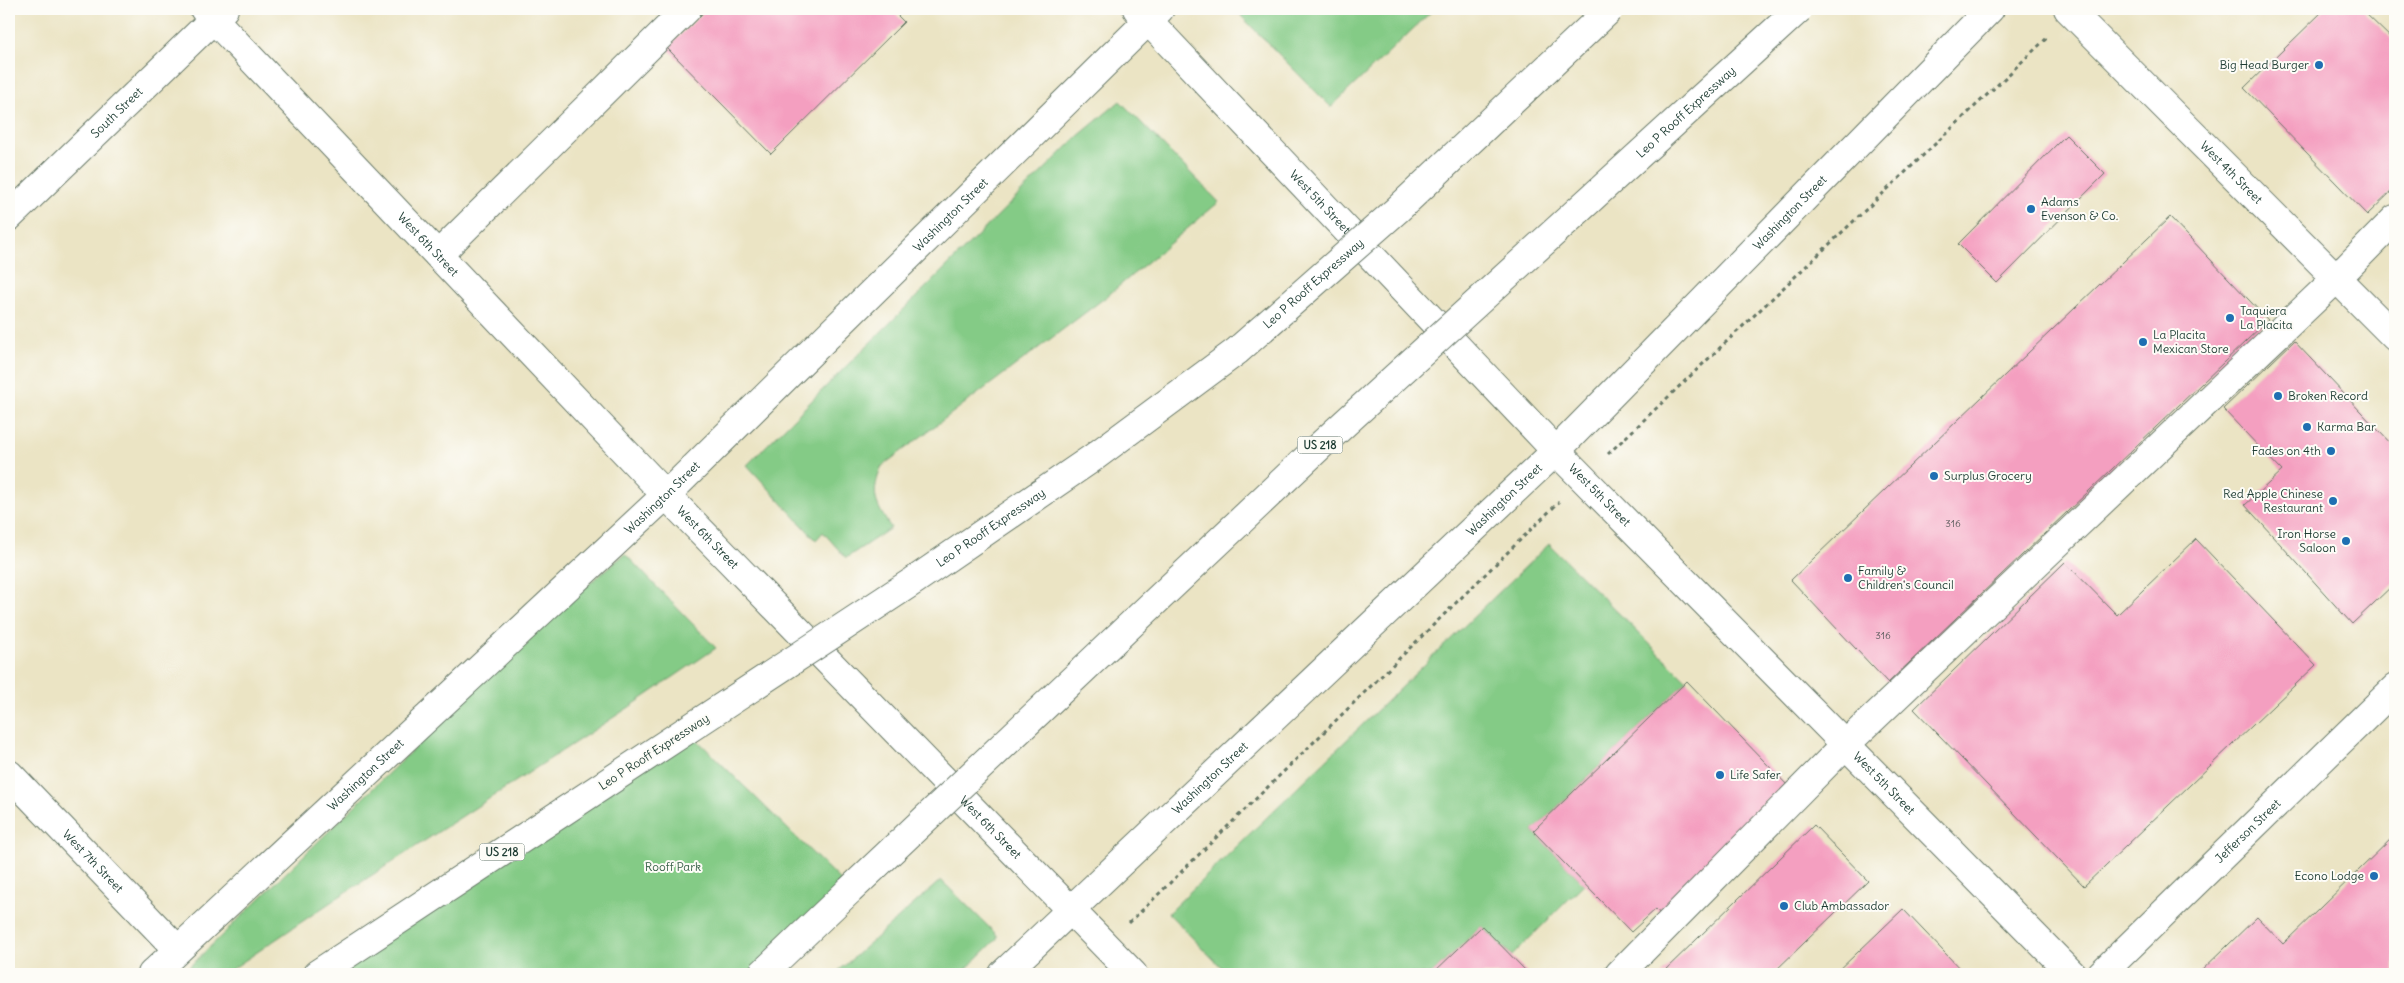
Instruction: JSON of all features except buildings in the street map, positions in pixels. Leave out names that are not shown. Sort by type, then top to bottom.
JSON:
[{"type":"main road","points":[[438,255],[687,9]]},
{"type":"main road","name":"Leo P Rooff Expressway","points":[[317,974],[915,580],[1094,458],[1237,351],[1397,210],[1610,9]]},
{"type":"main road","name":"Leo P Rooff Expressway","points":[[762,974],[1321,445],[1799,9]]},
{"type":"main road","name":"Washington Street","points":[[1003,974],[1556,451],[1990,9]]},
{"type":"main road","name":"West 4th Street","points":[[2068,9],[2395,337]]},
{"type":"main road","name":"West 6th Street","points":[[214,12],[438,255],[666,495],[1133,974]]},
{"type":"main road","name":"South Street","points":[[9,217],[214,12]]},
{"type":"main road","name":"Washington Street","points":[[152,974],[666,495],[1148,13]]},
{"type":"main road","name":"West 5th Street","points":[[1148,13],[1556,451],[2072,974]]},
{"type":"main road","points":[[1619,974],[1846,744],[2337,278],[2395,219]]},
{"type":"main road","name":"Jefferson Street","points":[[2101,974],[2395,688]]},
{"type":"main road","name":"West 7th Street","points":[[9,774],[177,950]]},
{"type":"green space","points":[[1238,9],[1434,9],[1331,107],[1242,17]]},
{"type":"green space","points":[[1120,101],[1219,202],[1106,297],[882,466],[875,492],[881,512],[891,528],[846,558],[823,532],[816,540],[747,465],[1077,137]]},
{"type":"green space","points":[[1549,544],[1687,681],[1533,831],[1584,884],[1512,956],[1482,926],[1432,974],[1228,974],[1168,913]]},
{"type":"green space","points":[[625,554],[716,648],[225,974],[182,974],[548,618]]},
{"type":"green space","name":"Rooff Park","points":[[687,730],[850,890],[762,974],[317,974]]},
{"type":"green space","points":[[941,880],[997,935],[997,939],[961,974],[835,974]]},
{"type":"place","name":"Big Head Burger","points":[[2319,65]]},
{"type":"place","name":"Adams Evenson & Co.","points":[[2031,209]]},
{"type":"place","name":"Taquiera La Placita","points":[[2230,318]]},
{"type":"place","name":"La Placita Mexican Store","points":[[2143,342]]},
{"type":"place","name":"Broken Record","points":[[2278,396]]},
{"type":"place","name":"Karma Bar","points":[[2307,427]]},
{"type":"place","name":"Fades on 4th","points":[[2331,451]]},
{"type":"place","name":"Surplus Grocery","points":[[1934,476]]},
{"type":"place","name":"Red Apple Chinese Restaurant","points":[[2333,501]]},
{"type":"place","name":"Iron Horse Saloon","points":[[2346,541]]},
{"type":"place","name":"Family & Children's Council","points":[[1848,578]]},
{"type":"place","name":"Life Safer","points":[[1720,775]]},
{"type":"place","name":"Econo Lodge","points":[[2374,876]]},
{"type":"place","name":"Club Ambassador","points":[[1784,906]]}]
